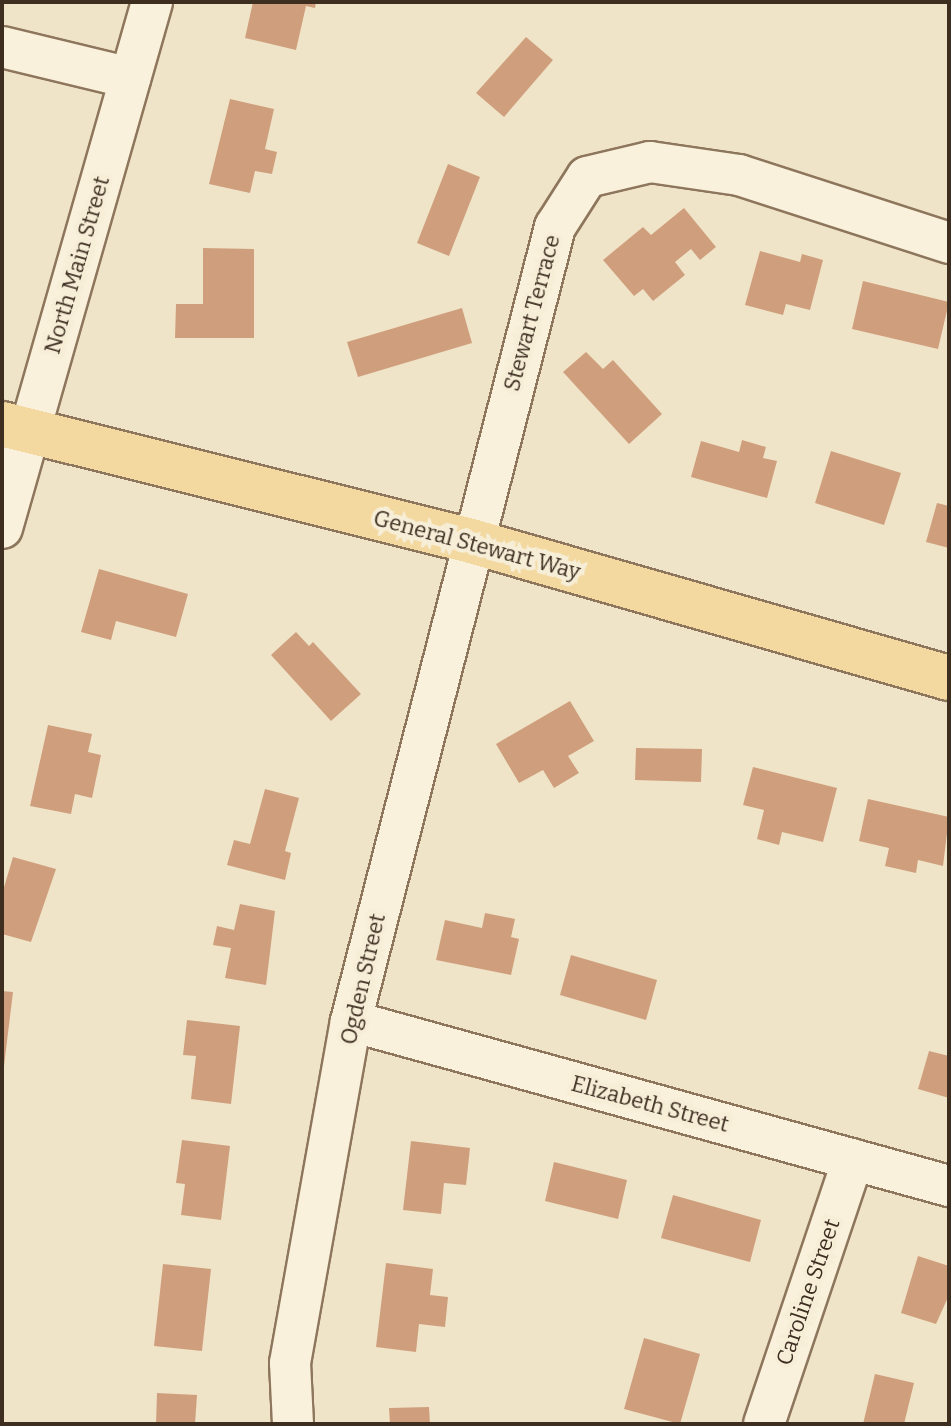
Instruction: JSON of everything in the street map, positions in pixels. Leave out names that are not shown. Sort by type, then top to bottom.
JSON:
[{"type":"main road","name":"General Stewart Way","points":[[16,428],[471,541],[949,678]]},
{"type":"street","name":"North Main Street","points":[[2,528],[16,428],[152,2]]},
{"type":"street","points":[[2,47],[130,78]]},
{"type":"street","name":"Stewart Terrace","points":[[471,541],[555,227],[587,177],[650,162],[702,167],[949,243]]},
{"type":"street","name":"Ogden Street","points":[[293,1424],[290,1363],[351,1021],[471,541]]},
{"type":"street","name":"Elizabeth Street","points":[[351,1021],[949,1186]]},
{"type":"street","name":"Caroline Street","points":[[764,1424],[853,1160]]},
{"type":"building","points":[[253,2],[316,2],[315,8],[306,6],[296,50],[245,38]]},
{"type":"building","points":[[526,37],[553,60],[504,117],[476,93]]},
{"type":"building","points":[[230,99],[274,109],[265,149],[277,152],[272,174],[255,171],[250,193],[209,184]]},
{"type":"building","points":[[448,164],[480,177],[449,256],[417,243]]},
{"type":"building","points":[[684,208],[716,247],[700,260],[691,249],[675,262],[685,275],[653,301],[643,289],[634,296],[603,260],[643,227],[651,235]]},
{"type":"building","points":[[203,248],[254,249],[254,338],[175,338],[176,304],[203,304]]},
{"type":"building","points":[[760,251],[800,262],[802,254],[823,260],[810,310],[786,304],[783,315],[745,305]]},
{"type":"building","points":[[863,281],[949,302],[938,349],[852,329]]},
{"type":"building","points":[[462,308],[472,343],[358,377],[347,342]]},
{"type":"building","points":[[586,352],[603,369],[613,360],[662,414],[629,444],[563,372]]},
{"type":"building","points":[[742,440],[766,447],[763,458],[777,461],[767,498],[691,477],[701,441],[739,452]]},
{"type":"building","points":[[831,451],[901,473],[884,525],[815,503]]},
{"type":"building","points":[[937,503],[949,506],[949,548],[926,542]]},
{"type":"building","points":[[99,569],[188,594],[176,637],[116,621],[111,640],[81,632]]},
{"type":"building","points":[[296,632],[309,646],[313,642],[361,694],[331,721],[271,655]]},
{"type":"building","points":[[570,701],[594,741],[568,756],[579,773],[554,788],[543,770],[519,783],[496,744]]},
{"type":"building","points":[[48,725],[92,734],[88,752],[101,755],[92,798],[75,794],[71,814],[30,806]]},
{"type":"building","points":[[636,748],[702,749],[701,782],[635,780]]},
{"type":"building","points":[[753,767],[837,788],[823,842],[782,832],[779,845],[757,839],[764,810],[743,805]]},
{"type":"building","points":[[265,789],[299,798],[285,851],[291,853],[285,880],[227,865],[234,840],[250,844]]},
{"type":"building","points":[[868,799],[949,817],[943,866],[918,860],[916,873],[885,866],[889,848],[859,841]]},
{"type":"building","points":[[13,857],[56,869],[31,942],[2,934],[2,894]]},
{"type":"building","points":[[240,904],[275,911],[266,985],[225,978],[231,948],[213,945],[217,926],[234,930]]},
{"type":"building","points":[[485,913],[515,919],[511,937],[519,939],[511,975],[436,960],[445,920],[482,928]]},
{"type":"building","points":[[571,955],[657,980],[646,1020],[560,995]]},
{"type":"building","points":[[2,991],[13,992],[4,1066],[2,1066]]},
{"type":"building","points":[[187,1020],[240,1026],[231,1104],[191,1099],[196,1056],[183,1055]]},
{"type":"building","points":[[929,1051],[949,1056],[949,1098],[918,1089]]},
{"type":"building","points":[[182,1140],[230,1146],[221,1220],[181,1215],[185,1184],[176,1183]]},
{"type":"building","points":[[411,1141],[470,1148],[466,1185],[444,1183],[441,1214],[403,1210]]},
{"type":"building","points":[[554,1162],[627,1180],[618,1219],[545,1201]]},
{"type":"building","points":[[673,1195],[761,1220],[750,1262],[661,1238]]},
{"type":"building","points":[[918,1256],[949,1266],[949,1295],[936,1324],[901,1313]]},
{"type":"building","points":[[386,1263],[433,1269],[430,1295],[448,1297],[445,1327],[419,1324],[416,1352],[376,1347]]},
{"type":"building","points":[[163,1264],[211,1269],[202,1351],[154,1346]]},
{"type":"building","points":[[644,1338],[700,1354],[680,1424],[624,1409]]},
{"type":"building","points":[[875,1374],[914,1383],[904,1424],[863,1424]]},
{"type":"building","points":[[157,1393],[197,1395],[195,1424],[156,1424]]},
{"type":"building","points":[[429,1407],[430,1424],[390,1424],[389,1408]]}]
